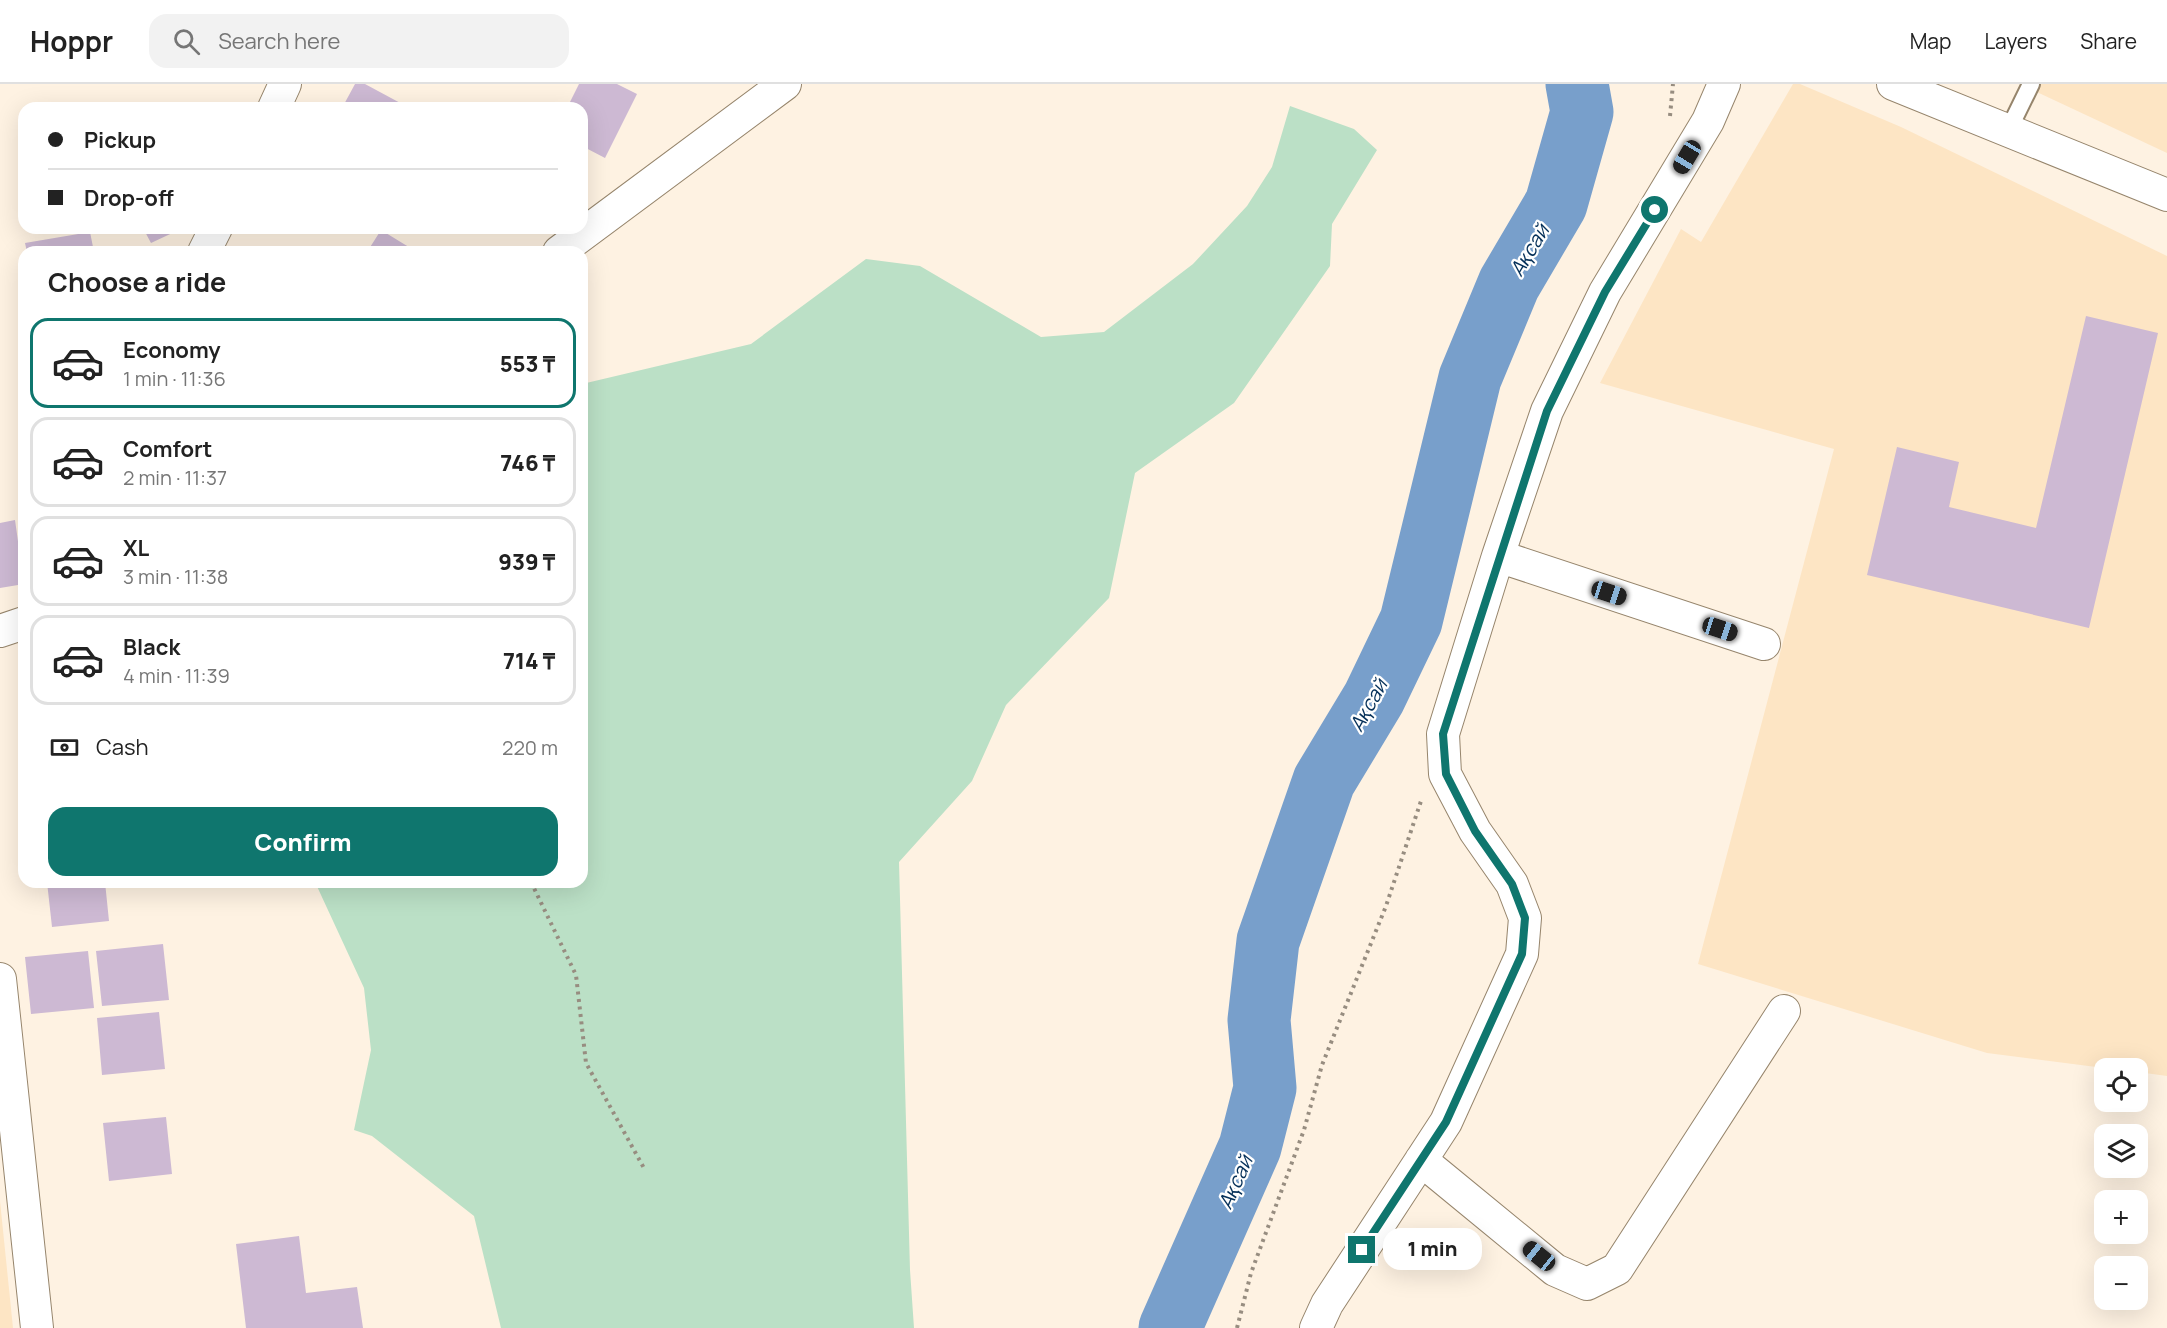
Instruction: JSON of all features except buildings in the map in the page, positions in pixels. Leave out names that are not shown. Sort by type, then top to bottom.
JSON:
[{"type":"street","points":[[277,102],[285,84]]},
{"type":"street","points":[[588,230],[785,84]]},
{"type":"street","points":[[1316,1328],[1327,1304],[1446,1122],[1522,954],[1525,918],[1512,884],[1475,831],[1446,774],[1443,734],[1498,556],[1547,411],[1605,292],[1708,121],[1724,84]]},
{"type":"street","points":[[1893,84],[2167,195]]},
{"type":"street","points":[[567,246],[583,234]]},
{"type":"street","points":[[1498,556],[1764,644]]},
{"type":"street","points":[[0,631],[18,625]]},
{"type":"street","points":[[0,979],[37,1328]]},
{"type":"street","points":[[1421,1160],[1555,1270],[1587,1284],[1617,1269],[1784,1011]]},
{"type":"lane","points":[[2008,131],[2031,84]]},
{"type":"path","points":[[1237,1328],[1251,1273],[1304,1130],[1322,1065],[1386,906],[1418,804],[1446,774]]},
{"type":"path","points":[[534,888],[576,975],[586,1063],[645,1170]]},
{"type":"shaded area","points":[[1793,84],[1800,84],[1901,127],[2167,256],[2167,1076],[2148,1073],[2148,1058],[2094,1058],[2094,1067],[1987,1053],[1698,964],[1834,449],[1600,383],[1681,229],[1701,242]]},
{"type":"shaded area","points":[[2020,84],[2167,84],[2167,153]]},
{"type":"shaded area","points":[[0,1201],[13,1328],[0,1328]]},
{"type":"green space","points":[[1290,106],[1354,129],[1377,150],[1332,224],[1330,266],[1234,403],[1135,473],[1109,598],[1006,705],[972,781],[899,862],[910,1270],[914,1328],[501,1328],[474,1216],[372,1136],[354,1130],[371,1050],[364,988],[318,888],[588,888],[588,383],[751,344],[866,259],[920,266],[1041,337],[1104,332],[1193,264],[1247,206],[1272,167]]},
{"type":"waterway","name":"Ақсай","points":[[1170,1328],[1250,1147],[1265,1088],[1259,1020],[1268,941],[1324,781],[1374,698],[1411,621],[1470,378],[1509,284],[1556,204],[1582,112],[1577,84]]},
{"type":"route","points":[[1362,1250],[1446,1122],[1522,954],[1525,918],[1512,884],[1475,831],[1446,774],[1443,734],[1498,556],[1547,411],[1605,292],[1655,210]]}]
